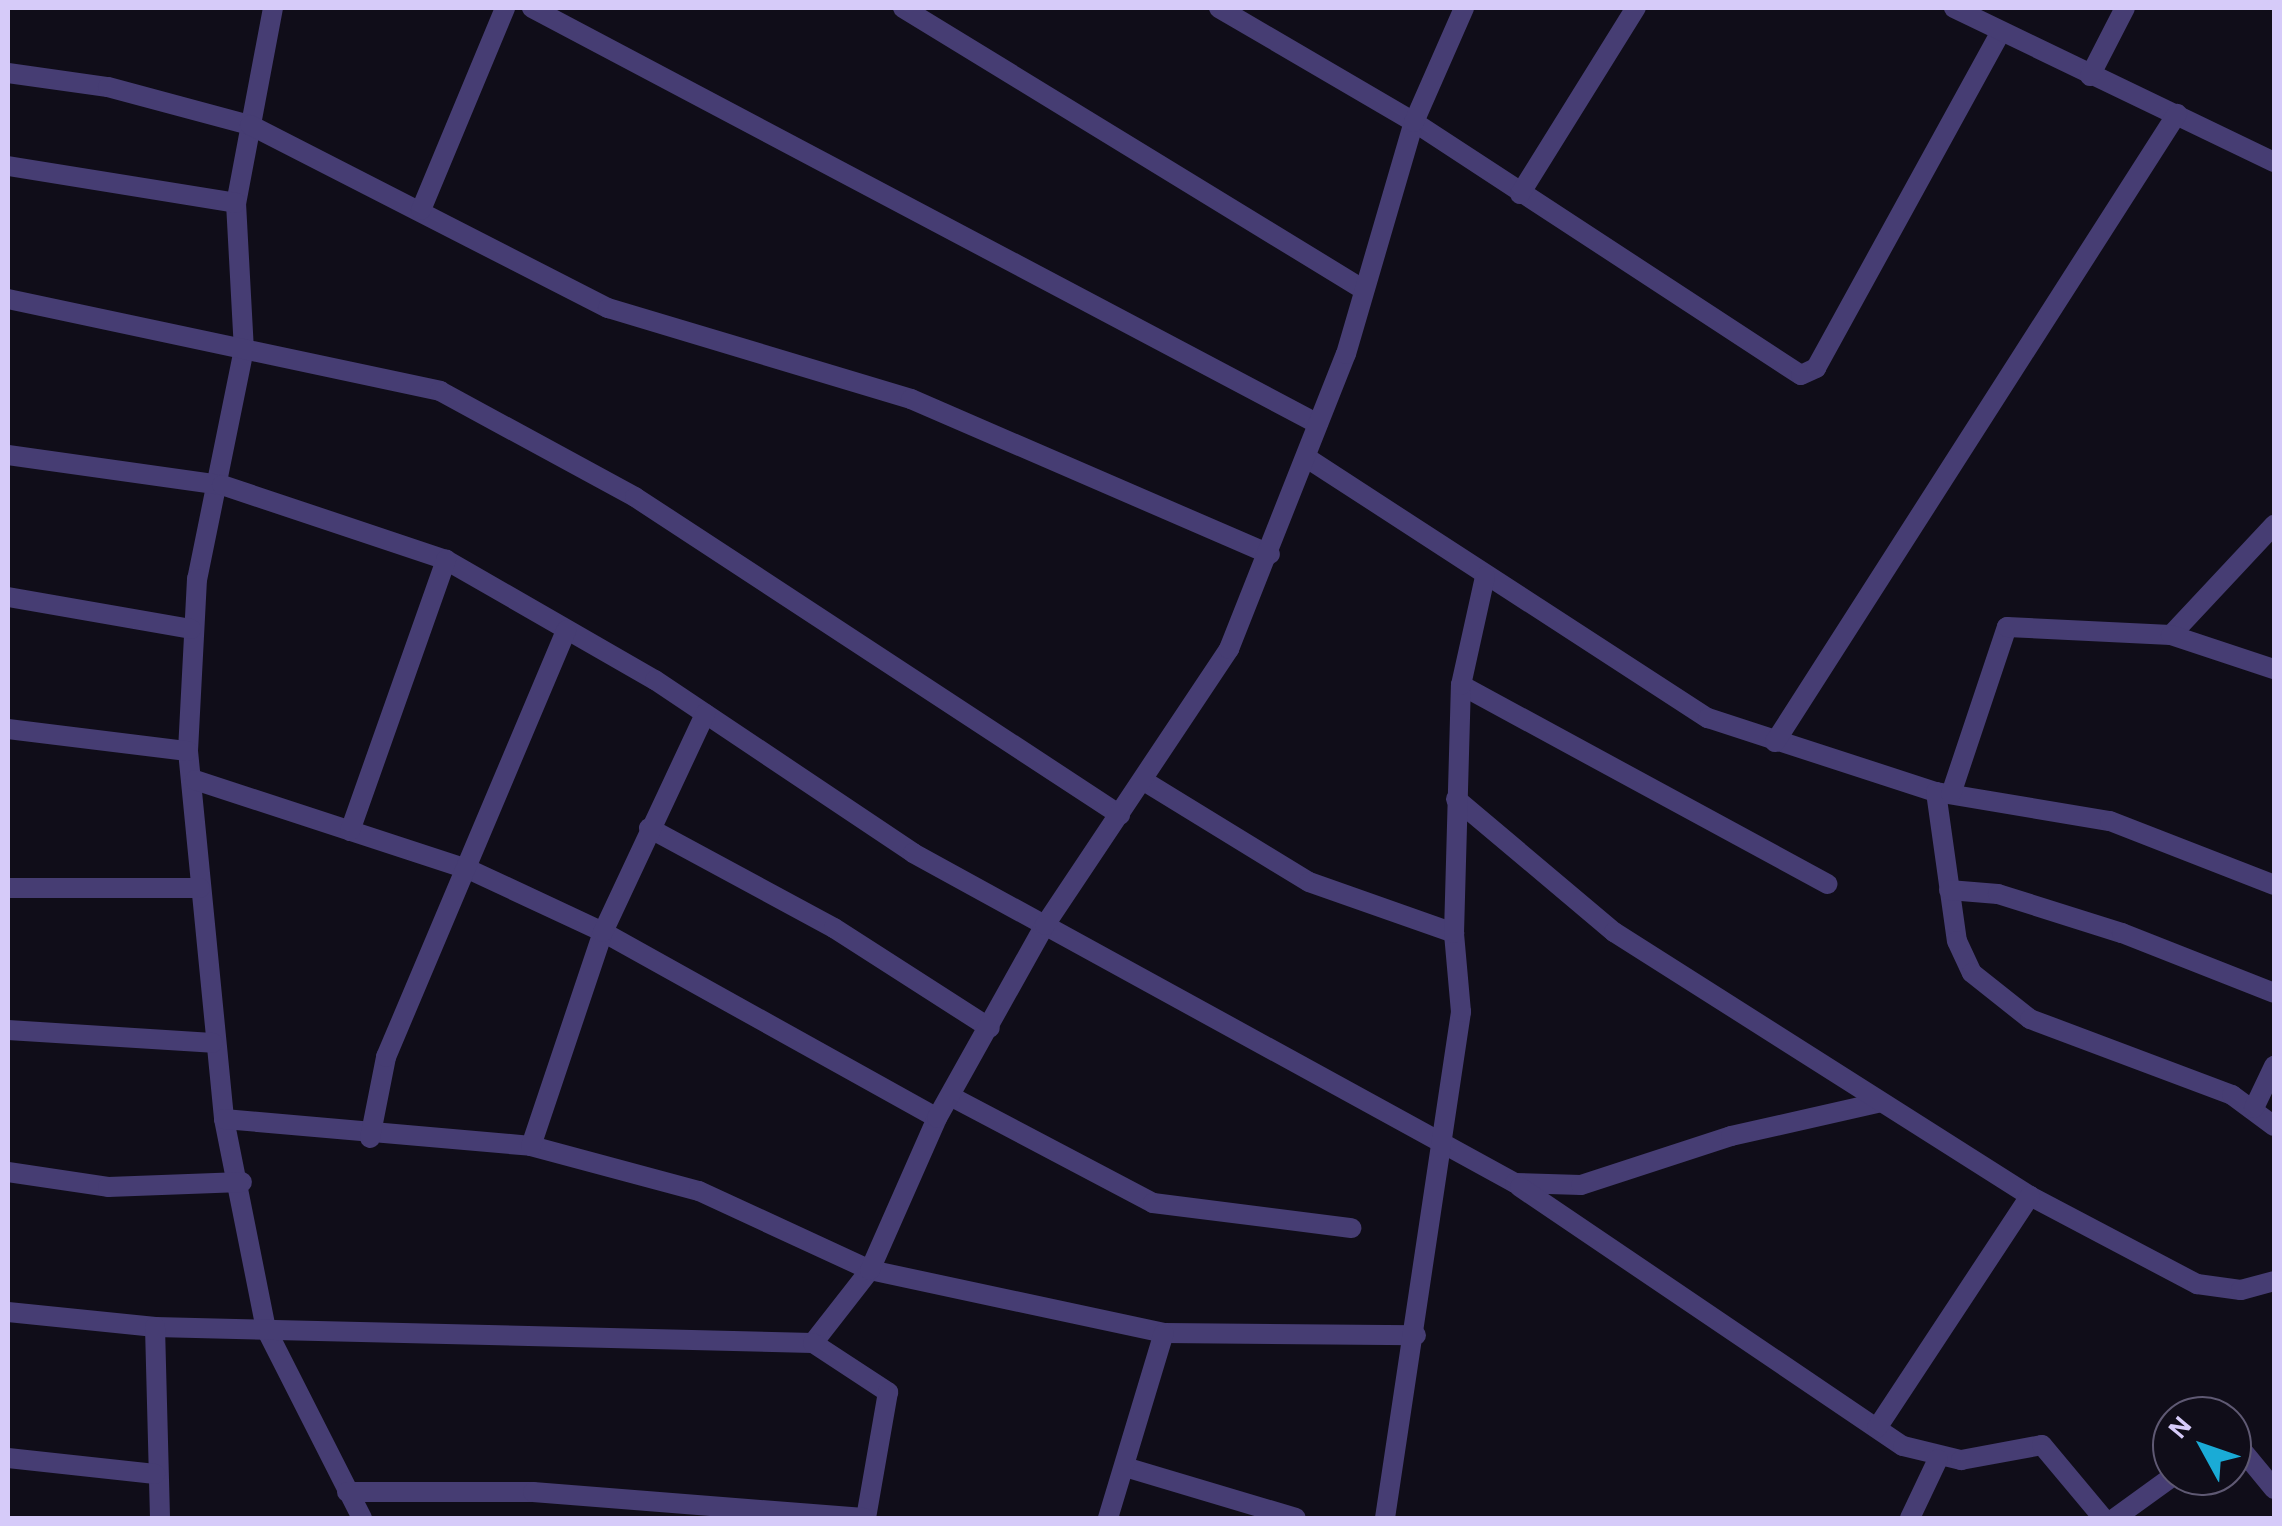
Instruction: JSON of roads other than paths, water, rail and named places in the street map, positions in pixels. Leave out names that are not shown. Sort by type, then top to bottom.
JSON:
[{"type":"street","points":[[272,8],[236,203],[244,349],[222,486],[191,629],[188,750],[195,780],[213,1042],[224,1119],[242,1182],[266,1329],[362,1518]]},
{"type":"street","points":[[421,210],[505,8]]},
{"type":"street","points":[[532,8],[1318,424]]},
{"type":"street","points":[[902,8],[1364,290]]},
{"type":"street","points":[[1219,8],[1414,122],[1801,376],[1816,368],[2000,31]]},
{"type":"street","points":[[814,1343],[870,1270],[937,1118],[1045,925],[1229,648],[1307,458],[1364,290],[1414,122],[1464,8]]},
{"type":"street","points":[[1520,194],[1636,8]]},
{"type":"street","points":[[1954,8],[2274,162]]},
{"type":"street","points":[[2090,76],[2125,8]]},
{"type":"street","points":[[8,73],[108,86],[250,125],[608,308],[911,399],[1270,554]]},
{"type":"street","points":[[1775,742],[2177,114]]},
{"type":"street","points":[[8,166],[236,203]]},
{"type":"street","points":[[8,299],[389,376],[523,434],[1120,815]]},
{"type":"street","points":[[8,455],[222,486],[446,560],[705,714],[913,853],[1515,1183],[1878,1428],[1938,1459],[2042,1446],[2103,1518]]},
{"type":"street","points":[[1307,458],[1708,718],[1944,793],[2110,822],[2274,885]]},
{"type":"street","points":[[2171,635],[2274,524]]},
{"type":"street","points":[[350,831],[446,560]]},
{"type":"street","points":[[1385,1518],[1446,1145],[1461,1012],[1454,933],[1462,685],[1486,577]]},
{"type":"street","points":[[8,597],[191,629]]},
{"type":"street","points":[[2274,669],[2171,635],[2007,627],[1944,793],[1949,890],[1957,941],[2000,1000],[2085,1046],[2254,1108],[2274,1126]]},
{"type":"street","points":[[370,1138],[386,1058],[566,630]]},
{"type":"street","points":[[1462,685],[1828,884]]},
{"type":"street","points":[[531,1146],[603,932],[705,714]]},
{"type":"street","points":[[8,729],[188,750]]},
{"type":"street","points":[[195,780],[468,869],[603,932],[937,1118]]},
{"type":"street","points":[[1144,781],[1326,890],[1454,933]]},
{"type":"street","points":[[1456,800],[1614,932],[2030,1196],[2197,1284],[2241,1290],[2274,1281]]},
{"type":"street","points":[[649,828],[834,928],[990,1028]]},
{"type":"street","points":[[8,888],[200,888]]},
{"type":"street","points":[[1949,890],[1998,894],[2122,933],[2274,994]]},
{"type":"street","points":[[8,1030],[213,1042]]},
{"type":"street","points":[[2254,1108],[2274,1066]]},
{"type":"street","points":[[952,1097],[1153,1202],[1351,1228]]},
{"type":"street","points":[[1515,1183],[1581,1185],[1731,1136],[1878,1103]]},
{"type":"street","points":[[224,1119],[370,1138],[531,1146],[700,1191],[870,1270],[1164,1333],[1416,1335]]},
{"type":"street","points":[[8,1172],[108,1187],[242,1182]]},
{"type":"street","points":[[1878,1428],[2030,1196]]},
{"type":"street","points":[[8,1312],[156,1327],[814,1343],[888,1392],[865,1518],[533,1492],[347,1492]]},
{"type":"street","points":[[156,1327],[155,1474],[160,1518]]},
{"type":"street","points":[[1108,1518],[1164,1333]]},
{"type":"street","points":[[8,1458],[155,1474]]},
{"type":"street","points":[[1910,1518],[1938,1459]]},
{"type":"street","points":[[2252,1462],[2274,1489]]},
{"type":"street","points":[[1125,1467],[1296,1518]]},
{"type":"street","points":[[2115,1518],[2152,1491]]}]
